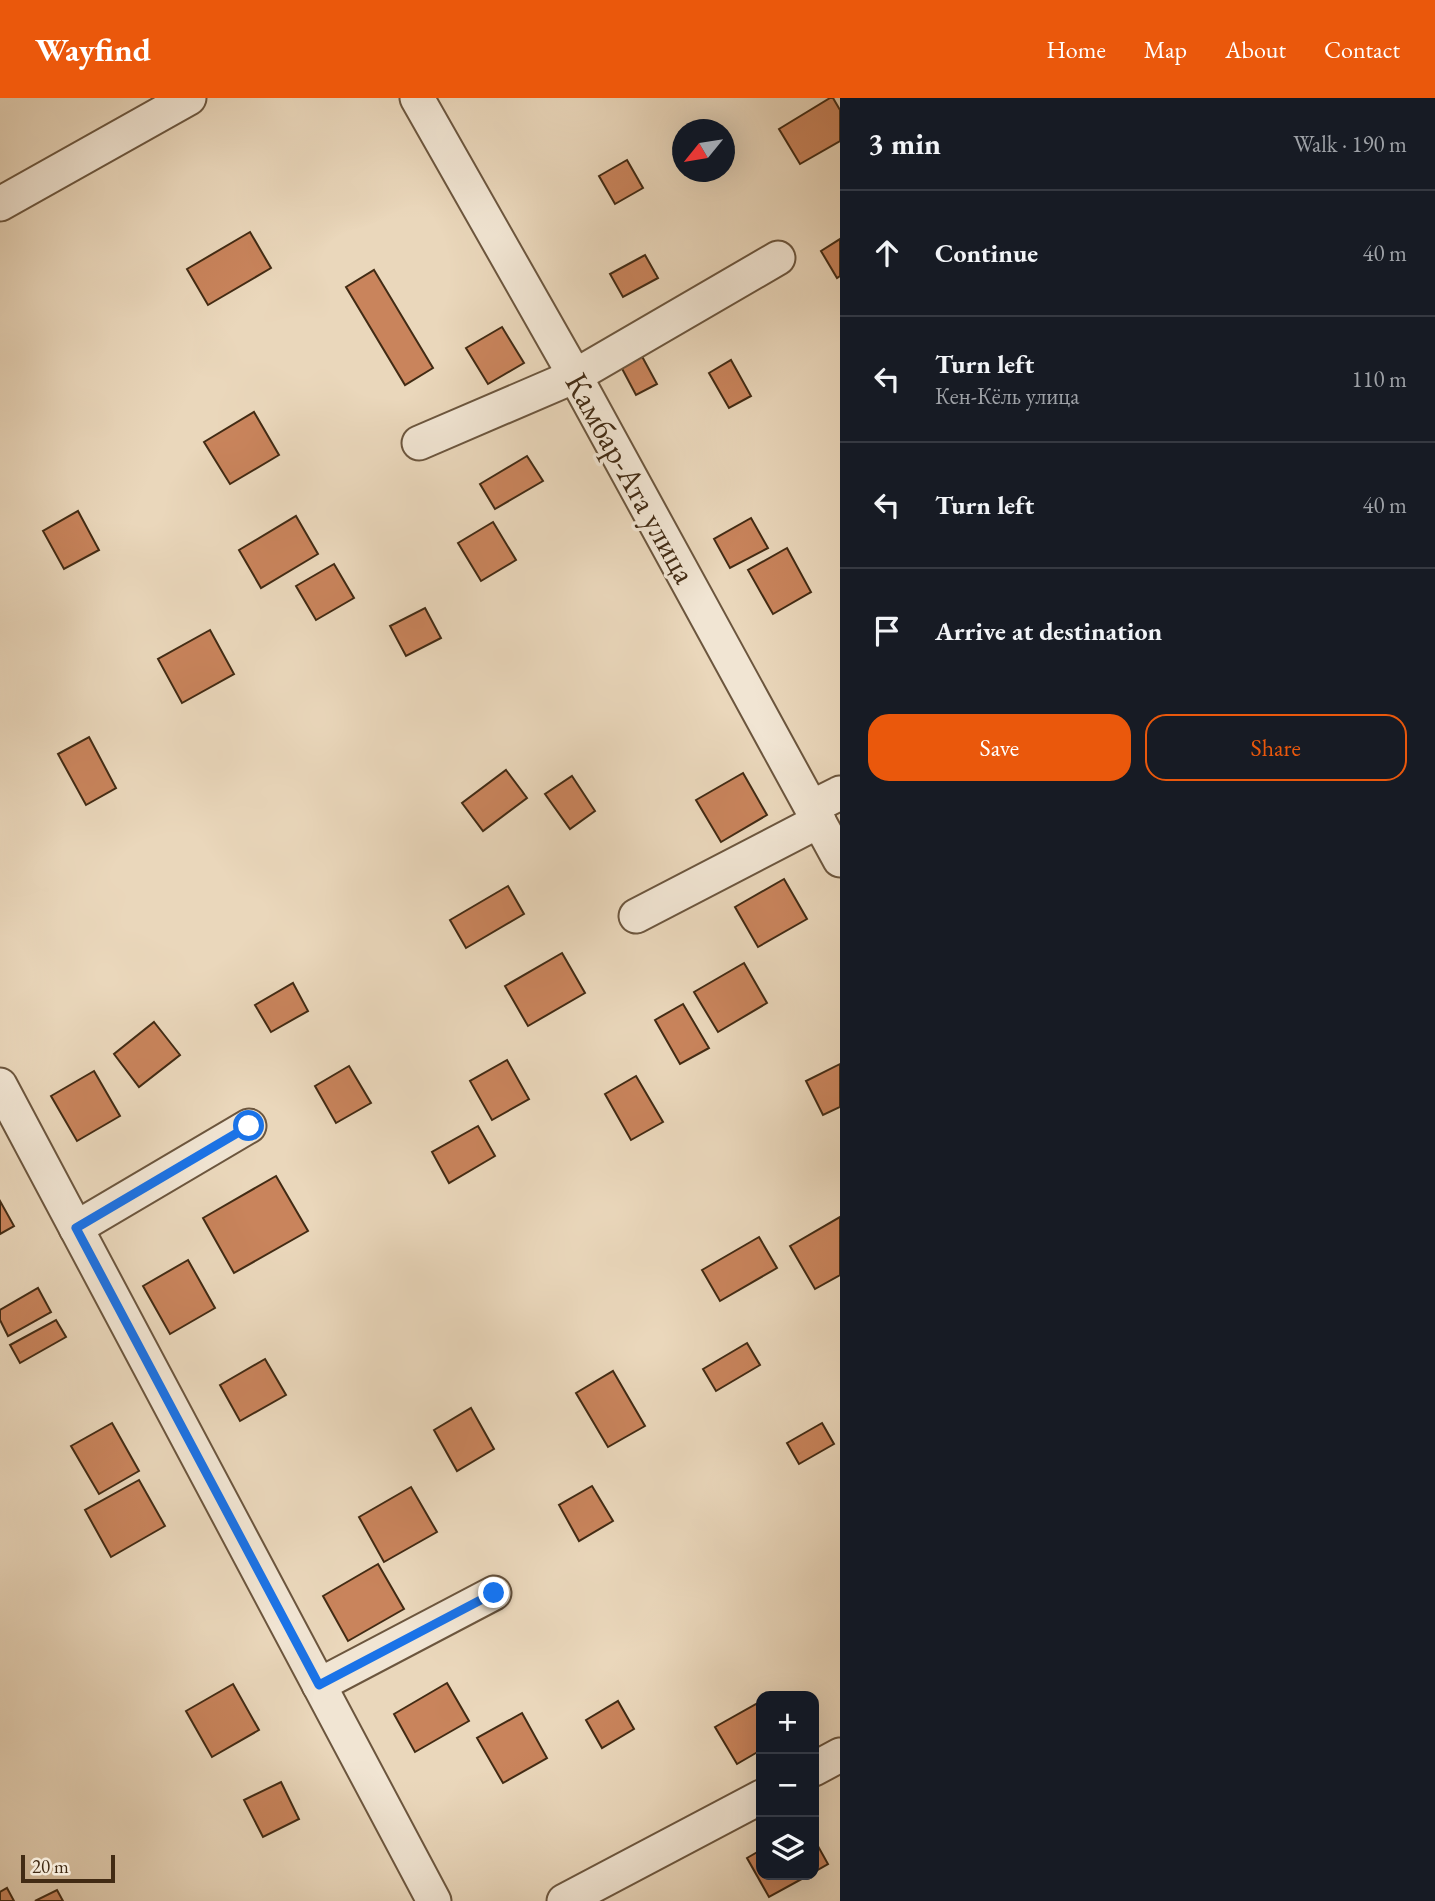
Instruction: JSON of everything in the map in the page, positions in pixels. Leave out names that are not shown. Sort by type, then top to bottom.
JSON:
[{"type":"street","points":[[0,204],[189,98]]},
{"type":"street","name":"Камбар-Ата улица","points":[[417,98],[824,807],[840,860]]},
{"type":"street","points":[[419,443],[575,376],[778,258]]},
{"type":"street","points":[[636,916],[824,807]]},
{"type":"street","points":[[0,1085],[434,1901]]},
{"type":"street","points":[[76,1228],[249,1126]]},
{"type":"street","points":[[319,1685],[494,1593]]},
{"type":"street","points":[[819,1766],[840,1755]]},
{"type":"street","points":[[564,1901],[756,1800]]},
{"type":"building","points":[[833,98],[840,110],[840,141],[800,164],[779,129]]},
{"type":"building","points":[[627,160],[643,188],[615,204],[599,176]]},
{"type":"building","points":[[250,232],[271,268],[208,305],[187,269]]},
{"type":"building","points":[[840,239],[840,276],[837,278],[821,251]]},
{"type":"building","points":[[645,255],[658,278],[623,297],[610,274]]},
{"type":"building","points":[[374,270],[433,368],[405,385],[346,287]]},
{"type":"building","points":[[502,327],[524,363],[488,384],[466,348]]},
{"type":"building","points":[[638,349],[657,384],[636,395],[618,361]]},
{"type":"building","points":[[731,360],[751,396],[729,408],[709,373]]},
{"type":"building","points":[[254,412],[279,455],[230,484],[204,442]]},
{"type":"building","points":[[527,456],[543,481],[495,509],[480,484]]},
{"type":"building","points":[[78,511],[99,550],[64,569],[43,531]]},
{"type":"building","points":[[296,516],[318,554],[261,588],[239,550]]},
{"type":"building","points":[[751,518],[768,548],[730,568],[714,539]]},
{"type":"building","points":[[493,522],[516,560],[481,581],[458,543]]},
{"type":"building","points":[[787,548],[811,592],[773,614],[748,570]]},
{"type":"building","points":[[334,564],[354,598],[316,620],[296,586]]},
{"type":"building","points":[[425,608],[441,638],[406,656],[390,626]]},
{"type":"building","points":[[210,630],[234,674],[182,703],[158,659]]},
{"type":"building","points":[[89,737],[116,788],[86,805],[58,754]]},
{"type":"building","points":[[506,770],[527,798],[483,831],[462,803]]},
{"type":"building","points":[[743,773],[767,815],[721,842],[696,800]]},
{"type":"building","points":[[572,776],[595,811],[570,829],[545,794]]},
{"type":"building","points":[[784,879],[807,919],[758,947],[735,907]]},
{"type":"building","points":[[508,886],[524,914],[466,948],[450,920]]},
{"type":"building","points":[[562,953],[585,993],[528,1026],[505,986]]},
{"type":"building","points":[[744,963],[767,1003],[718,1032],[694,992]]},
{"type":"building","points":[[293,983],[308,1011],[271,1032],[255,1005]]},
{"type":"building","points":[[683,1004],[709,1048],[680,1064],[655,1020]]},
{"type":"building","points":[[154,1022],[180,1055],[139,1087],[114,1054]]},
{"type":"building","points":[[507,1060],[529,1099],[492,1120],[470,1081]]},
{"type":"building","points":[[840,1064],[840,1107],[823,1115],[806,1081]]},
{"type":"building","points":[[349,1066],[371,1103],[336,1123],[315,1086]]},
{"type":"building","points":[[94,1071],[120,1116],[77,1141],[51,1096]]},
{"type":"building","points":[[636,1076],[663,1122],[631,1140],[605,1094]]},
{"type":"building","points":[[478,1126],[495,1156],[449,1183],[432,1152]]},
{"type":"building","points":[[276,1176],[308,1231],[234,1273],[203,1218]]},
{"type":"building","points":[[0,1201],[14,1226],[0,1234]]},
{"type":"building","points":[[840,1217],[840,1275],[815,1289],[790,1246]]},
{"type":"building","points":[[759,1237],[777,1268],[720,1301],[702,1270]]},
{"type":"building","points":[[188,1260],[215,1308],[170,1334],[143,1286]]},
{"type":"building","points":[[38,1288],[51,1312],[8,1336],[0,1320],[0,1310]]},
{"type":"building","points":[[56,1320],[66,1337],[20,1363],[10,1345]]},
{"type":"building","points":[[747,1343],[760,1365],[716,1391],[703,1369]]},
{"type":"building","points":[[265,1359],[286,1395],[240,1421],[220,1385]]},
{"type":"building","points":[[613,1371],[645,1426],[608,1447],[576,1393]]},
{"type":"building","points":[[471,1408],[494,1449],[457,1471],[434,1430]]},
{"type":"building","points":[[112,1423],[139,1471],[99,1494],[71,1446]]},
{"type":"building","points":[[822,1423],[834,1444],[799,1464],[787,1443]]},
{"type":"building","points":[[139,1480],[165,1526],[111,1557],[85,1510]]},
{"type":"building","points":[[592,1486],[613,1521],[579,1541],[559,1505]]},
{"type":"building","points":[[411,1487],[437,1532],[384,1562],[359,1517]]},
{"type":"building","points":[[378,1564],[404,1609],[348,1641],[323,1596]]},
{"type":"building","points":[[447,1683],[469,1721],[415,1752],[394,1714]]},
{"type":"building","points":[[233,1684],[259,1730],[212,1757],[186,1711]]},
{"type":"building","points":[[618,1701],[634,1729],[602,1748],[586,1720]]},
{"type":"building","points":[[756,1704],[756,1753],[737,1764],[715,1727]]},
{"type":"building","points":[[522,1713],[547,1758],[503,1783],[477,1738]]},
{"type":"building","points":[[281,1782],[299,1819],[263,1837],[244,1800]]},
{"type":"building","points":[[819,1848],[828,1864],[819,1869]]},
{"type":"building","points":[[756,1853],[756,1874],[747,1858]]},
{"type":"building","points":[[759,1880],[800,1880],[769,1897]]},
{"type":"building","points":[[7,1888],[14,1901],[0,1901],[0,1892]]},
{"type":"building","points":[[57,1890],[63,1901],[35,1901]]},
{"type":"route","points":[[249,1126],[76,1228],[319,1685],[494,1593]]}]
